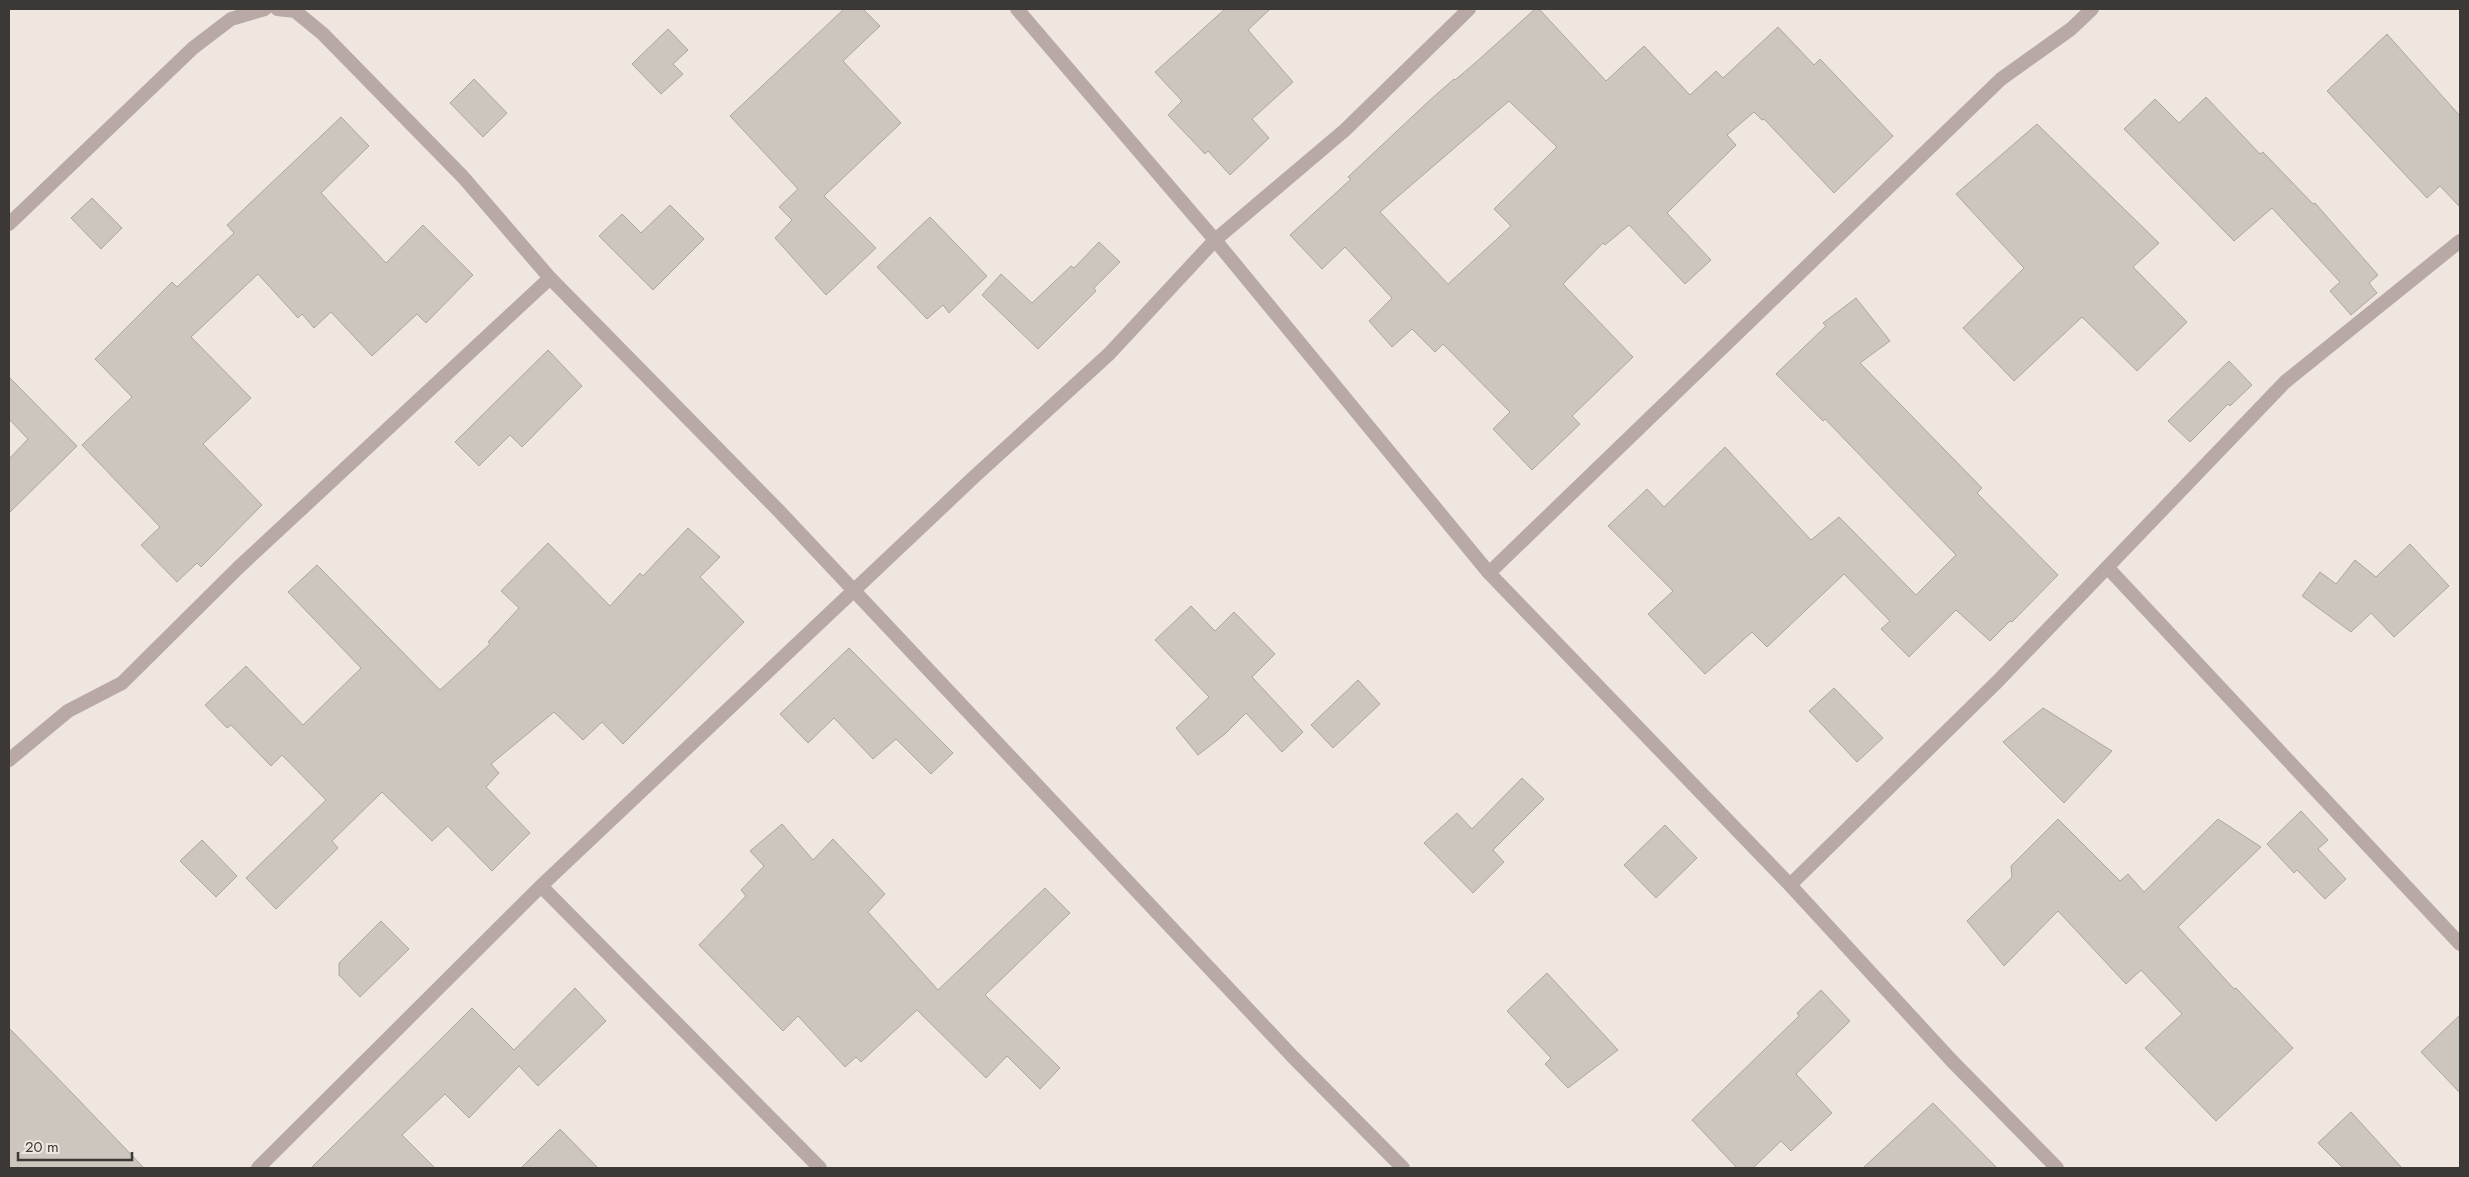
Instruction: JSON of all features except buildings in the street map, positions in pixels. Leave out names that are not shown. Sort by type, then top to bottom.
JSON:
[{"type":"street","points":[[9,224],[193,48],[232,20],[265,9]]},
{"type":"street","points":[[277,9],[294,10],[323,34],[463,177],[550,278],[780,512],[1286,1050],[1403,1168]]},
{"type":"street","points":[[1017,9],[1215,240],[1490,573],[1790,885],[1952,1060],[2057,1168]]},
{"type":"street","points":[[258,1168],[541,886],[853,591],[1109,354],[1215,240],[1345,130],[1469,9]]},
{"type":"street","points":[[1490,573],[2001,79],[2070,29],[2092,9]]},
{"type":"street","points":[[1790,885],[1998,681],[2285,382],[2460,240]]},
{"type":"street","points":[[9,760],[68,711],[122,683],[239,567],[550,278]]},
{"type":"street","points":[[2108,568],[2460,944]]},
{"type":"street","points":[[541,886],[820,1168]]}]
